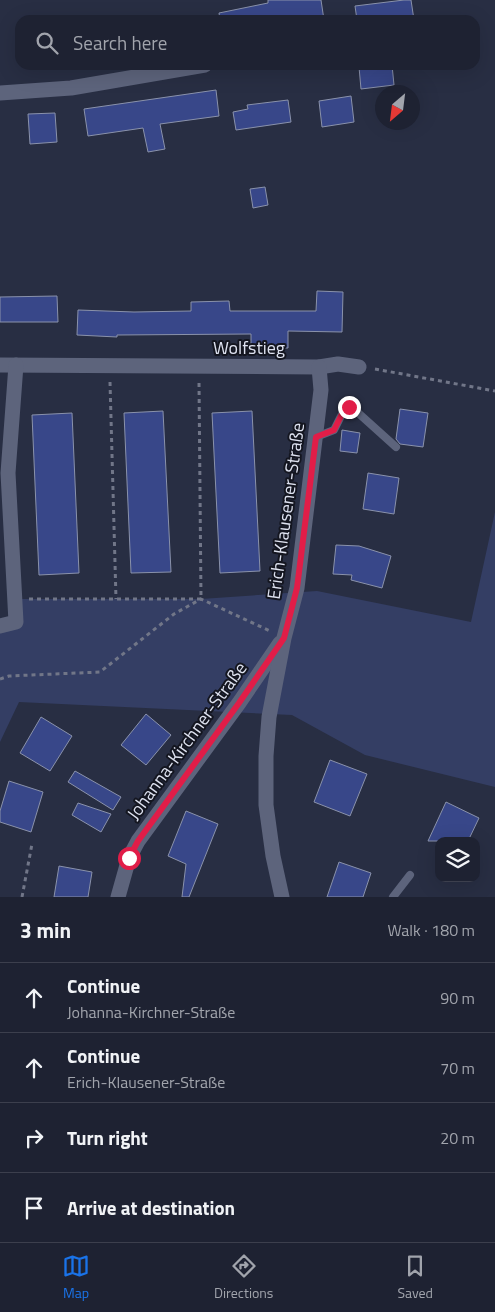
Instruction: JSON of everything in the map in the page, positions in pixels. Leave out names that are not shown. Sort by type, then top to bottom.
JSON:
[{"type":"street","points":[[0,93],[71,88],[176,70]]},
{"type":"street","name":"Wolfstieg","points":[[0,365],[319,366],[338,364],[359,367]]},
{"type":"street","points":[[0,626],[16,622],[8,473],[16,365]]},
{"type":"street","name":"Erich-Klausener-Straße","points":[[282,897],[273,856],[266,805],[266,756],[269,717],[284,638],[297,588],[321,390],[319,366]]},
{"type":"street","name":"Johanna-Kirchner-Straße","points":[[118,897],[129,858],[138,841],[284,638]]},
{"type":"lane","points":[[316,437],[334,430],[344,410],[349,407],[356,410],[396,447]]},
{"type":"lane","points":[[393,897],[410,875]]},
{"type":"path","points":[[109,366],[116,599]]},
{"type":"path","points":[[199,366],[201,599]]},
{"type":"path","points":[[359,367],[495,391]]},
{"type":"path","points":[[14,599],[201,599],[284,638]]},
{"type":"path","points":[[0,679],[9,676],[100,672],[174,614],[201,599]]},
{"type":"path","points":[[22,897],[32,844]]},
{"type":"shaded area","points":[[495,512],[495,787],[365,755],[292,715],[19,702],[0,742],[0,625],[16,622],[14,599],[201,599],[317,591],[471,622]]},
{"type":"building","points":[[268,0],[321,0],[323,15],[219,15],[219,13],[268,3]]},
{"type":"building","points":[[411,0],[413,15],[356,15],[355,6]]},
{"type":"building","points":[[359,70],[392,70],[394,85],[375,85],[375,87],[361,89]]},
{"type":"building","points":[[216,90],[219,116],[160,124],[165,149],[148,152],[143,128],[88,136],[84,109]]},
{"type":"building","points":[[351,96],[354,122],[322,127],[319,101]]},
{"type":"building","points":[[288,100],[291,122],[236,130],[233,112],[248,109],[247,105]]},
{"type":"building","points":[[55,113],[57,142],[30,144],[28,114]]},
{"type":"building","points":[[265,187],[268,205],[253,208],[250,189]]},
{"type":"building","points":[[317,291],[343,292],[342,332],[288,331],[288,348],[251,348],[251,334],[117,335],[117,337],[77,335],[78,310],[134,312],[191,311],[191,302],[229,301],[230,311],[316,311]]},
{"type":"building","points":[[57,296],[58,322],[0,322],[0,297]]},
{"type":"building","points":[[400,409],[428,413],[423,447],[400,444],[396,439]]},
{"type":"building","points":[[163,411],[171,572],[131,573],[124,413]]},
{"type":"building","points":[[252,411],[260,571],[220,573],[212,413]]},
{"type":"building","points":[[72,413],[79,573],[39,575],[32,415]]},
{"type":"building","points":[[342,430],[360,433],[357,453],[340,451]]},
{"type":"building","points":[[368,473],[399,478],[394,514],[363,509]]},
{"type":"building","points":[[336,545],[359,546],[391,556],[382,588],[351,580],[352,575],[333,574]]},
{"type":"building","points":[[146,714],[171,735],[146,765],[121,745]]},
{"type":"building","points":[[41,717],[72,736],[50,771],[20,753]]},
{"type":"building","points":[[330,760],[367,774],[350,816],[314,802]]},
{"type":"building","points":[[75,771],[121,797],[113,810],[68,782]]},
{"type":"building","points":[[9,781],[43,792],[31,832],[0,822],[0,811]]},
{"type":"building","points":[[446,802],[479,818],[470,837],[435,837],[435,841],[428,841]]},
{"type":"building","points":[[78,803],[111,814],[101,832],[72,815]]},
{"type":"building","points":[[186,811],[218,824],[189,897],[182,897],[186,864],[168,856]]},
{"type":"building","points":[[339,862],[371,873],[363,897],[327,897]]},
{"type":"building","points":[[59,866],[92,872],[88,897],[54,897]]},
{"type":"route","points":[[129,858],[138,841],[284,638],[297,588],[316,437],[334,430],[344,410],[349,407]]}]
